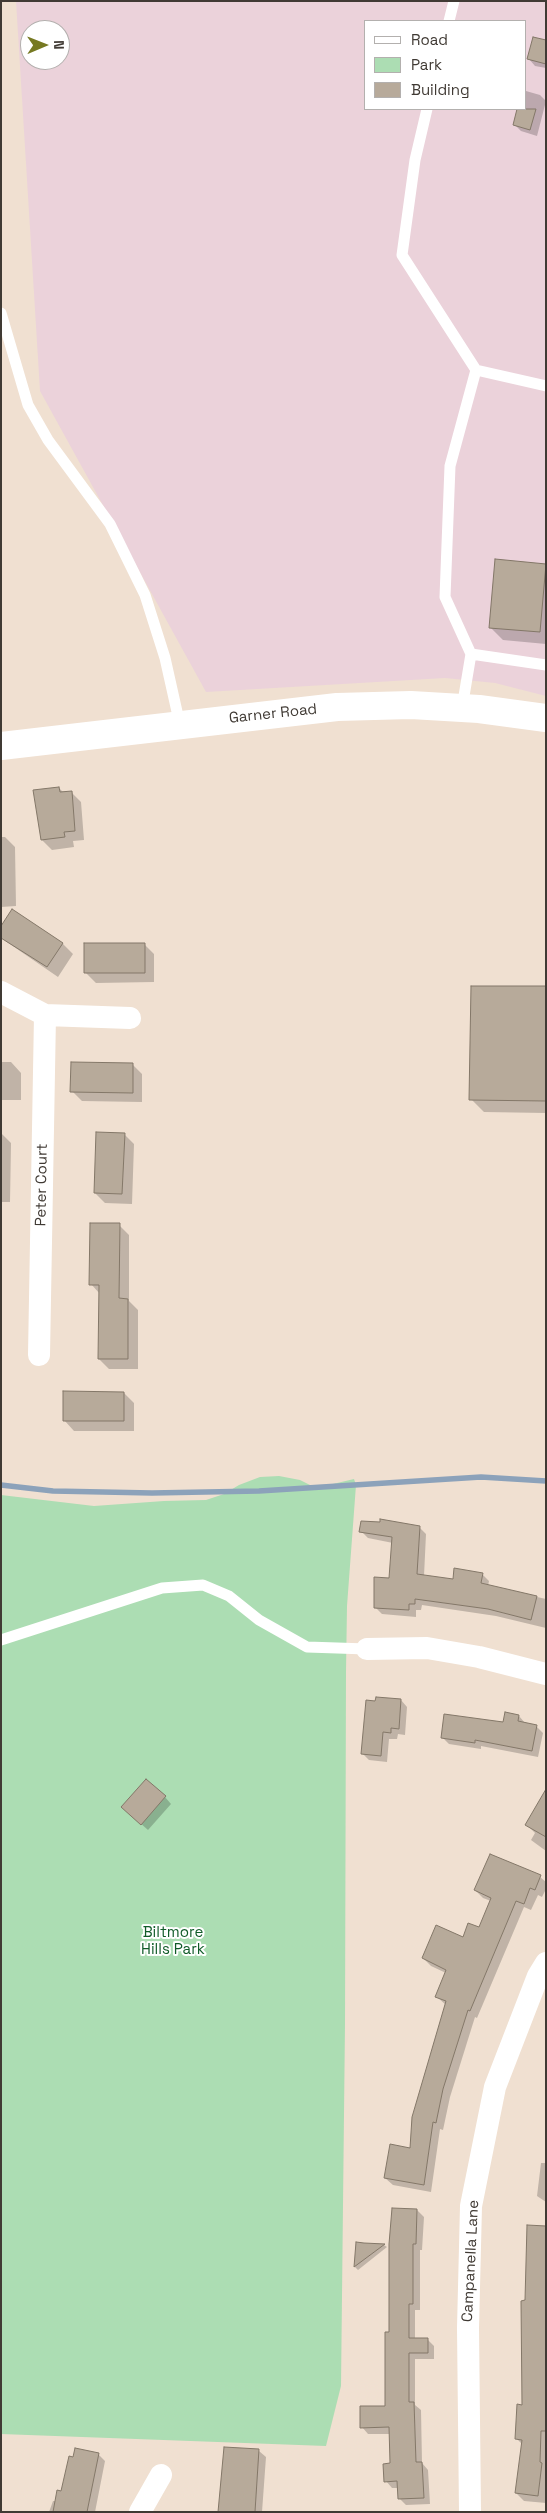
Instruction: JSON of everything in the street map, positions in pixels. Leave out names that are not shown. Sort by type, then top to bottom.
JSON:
[{"type":"main road","name":"Garner Road","points":[[1,746],[337,707],[411,705],[462,708],[546,718]]},
{"type":"street","points":[[1,992],[45,1015],[130,1018]]},
{"type":"street","name":"Peter Court","points":[[39,1355],[45,1015]]},
{"type":"street","points":[[367,1649],[427,1648],[479,1656],[546,1674]]},
{"type":"street","name":"Campanella Lane","points":[[470,2512],[468,2328],[471,2206],[495,2087],[538,1976],[546,1963]]},
{"type":"street","points":[[140,2512],[161,2475]]},
{"type":"lane","points":[[449,20],[454,1]]},
{"type":"lane","points":[[427,110],[415,160],[402,255],[476,370],[546,386]]},
{"type":"lane","points":[[1,313],[28,405],[48,440],[110,524],[144,595],[165,658],[180,725]]},
{"type":"lane","points":[[462,708],[472,654],[445,597],[450,466],[476,370]]},
{"type":"lane","points":[[472,654],[546,665]]},
{"type":"lane","points":[[1,1640],[162,1588],[203,1585],[229,1596],[259,1620],[307,1647],[367,1649]]},
{"type":"shaded area","points":[[16,1],[546,1],[546,696],[495,683],[445,678],[206,692],[40,391],[20,70],[70,70],[70,20],[20,20],[20,66]]},
{"type":"green space","name":"Biltmore Hills Park","points":[[279,1476],[300,1480],[316,1488],[354,1479],[356,1485],[347,1606],[341,2386],[326,2446],[1,2434],[1,1495],[94,1506],[206,1500],[224,1494],[239,1485],[260,1477]]},
{"type":"building","points":[[533,37],[546,40],[546,64],[527,59]]},
{"type":"building","points":[[536,109],[530,130],[513,125],[517,110]]},
{"type":"building","points":[[495,559],[546,564],[540,632],[489,628]]},
{"type":"building","points":[[59,787],[60,792],[72,791],[75,831],[64,832],[65,837],[41,840],[33,790]]},
{"type":"building","points":[[12,909],[63,943],[47,967],[1,938],[1,926]]},
{"type":"building","points":[[84,943],[145,943],[145,973],[84,973]]},
{"type":"building","points":[[471,986],[546,986],[546,1101],[469,1100]]},
{"type":"building","points":[[71,1062],[133,1063],[133,1093],[70,1092]]},
{"type":"building","points":[[96,1132],[125,1133],[122,1194],[94,1193]]},
{"type":"building","points":[[90,1223],[120,1223],[119,1298],[128,1299],[128,1359],[98,1359],[99,1285],[89,1285]]},
{"type":"building","points":[[63,1391],[124,1392],[124,1421],[63,1421]]},
{"type":"building","points":[[380,1519],[420,1526],[417,1574],[453,1579],[454,1568],[483,1573],[481,1583],[537,1596],[531,1620],[488,1609],[415,1599],[415,1604],[409,1604],[409,1610],[374,1608],[374,1577],[389,1578],[392,1537],[359,1532],[361,1521],[380,1522]]},
{"type":"building","points":[[376,1697],[401,1699],[399,1729],[391,1728],[391,1733],[383,1732],[381,1756],[361,1754],[366,1700],[375,1701]]},
{"type":"building","points":[[505,1712],[519,1715],[518,1721],[537,1725],[532,1751],[475,1740],[475,1743],[441,1738],[444,1714],[503,1722]]},
{"type":"building","points":[[146,1779],[166,1796],[141,1825],[121,1807]]},
{"type":"building","points":[[546,1789],[546,1837],[525,1825]]},
{"type":"building","points":[[490,1854],[541,1875],[535,1890],[530,1888],[524,1904],[516,1901],[470,2011],[468,2010],[443,2089],[436,2123],[433,2122],[424,2185],[384,2178],[390,2144],[410,2148],[412,2117],[446,2001],[435,1997],[446,1970],[422,1958],[436,1925],[463,1937],[468,1923],[479,1927],[491,1898],[474,1890]]},
{"type":"building","points":[[392,2208],[417,2209],[416,2244],[413,2244],[413,2304],[409,2304],[409,2338],[428,2338],[428,2353],[409,2353],[409,2402],[414,2402],[416,2462],[422,2462],[424,2498],[398,2499],[397,2481],[384,2482],[383,2464],[390,2463],[389,2427],[360,2428],[360,2406],[385,2406],[385,2332],[389,2332],[389,2244]]},
{"type":"building","points":[[527,2225],[546,2226],[546,2431],[541,2431],[540,2462],[542,2463],[538,2496],[515,2493],[522,2440],[515,2439],[517,2404],[522,2405],[521,2301],[525,2300]]},
{"type":"building","points":[[356,2242],[364,2243],[385,2244],[354,2267]]},
{"type":"building","points":[[224,2447],[259,2449],[255,2512],[218,2512]]},
{"type":"building","points":[[75,2448],[99,2453],[87,2512],[53,2512],[57,2490],[61,2491],[69,2456],[73,2457]]},
{"type":"waterway","points":[[1,1485],[53,1491],[152,1493],[259,1491],[481,1477],[546,1481]]}]
